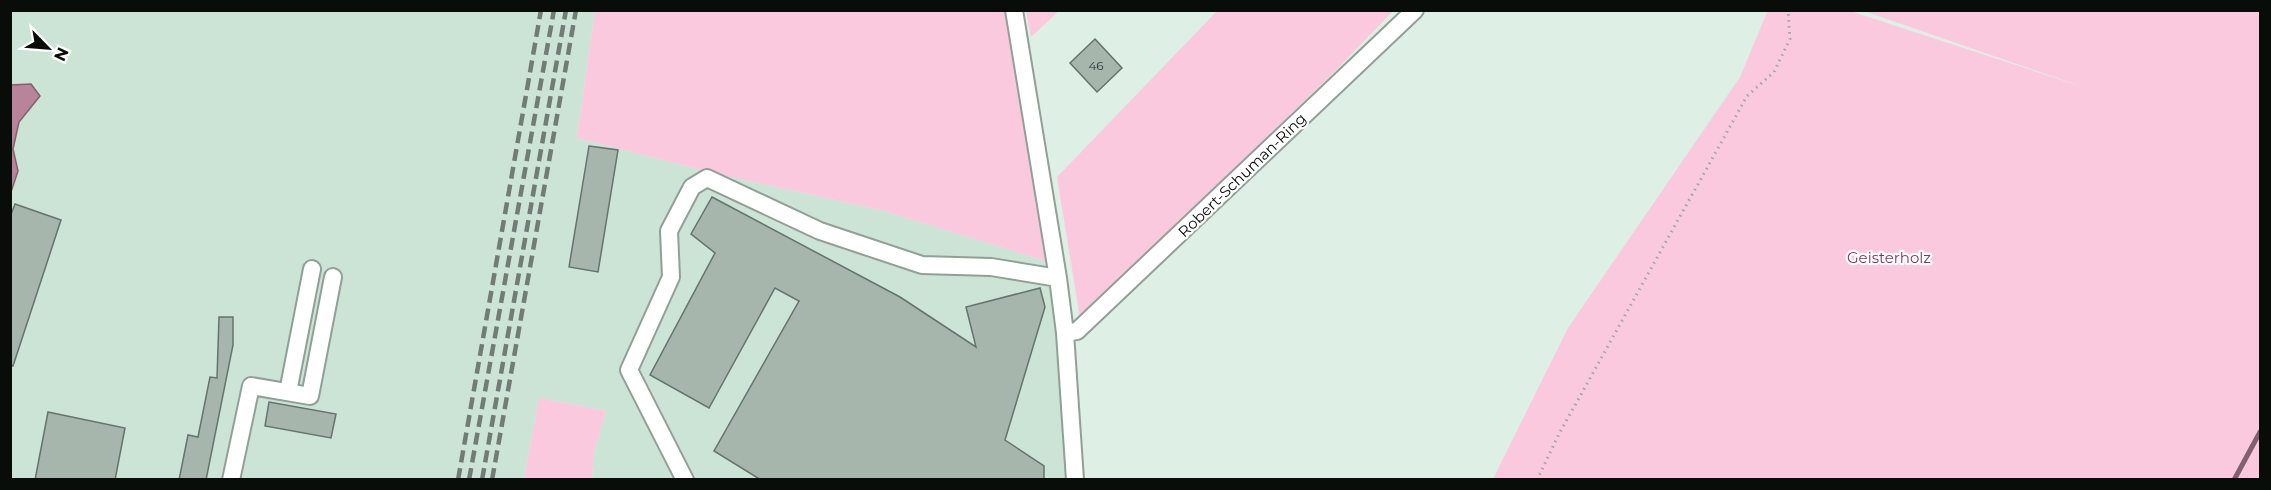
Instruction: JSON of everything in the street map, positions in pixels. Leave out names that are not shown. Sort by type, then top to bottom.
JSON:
[{"type":"street","points":[[1014,10],[1058,278],[1065,333],[1075,480]]},
{"type":"street","name":"Robert-Schuman-Ring","points":[[1065,333],[1077,331],[1415,10]]},
{"type":"street","points":[[685,480],[629,370],[671,278],[669,231],[692,187],[707,177],[820,231],[922,265],[991,267],[1058,278]]},
{"type":"street","points":[[288,392],[312,269]]},
{"type":"street","points":[[231,480],[251,386],[310,396],[333,277]]},
{"type":"path","points":[[1537,480],[1559,434],[1747,96],[1774,72],[1790,39],[1788,10]]},
{"type":"shaded area","points":[[10,11],[595,11],[577,138],[722,175],[881,210],[1046,261],[1062,383],[1068,479],[592,479],[594,452],[606,411],[539,398],[524,479],[11,479]]},
{"type":"shaded area","points":[[31,84],[40,96],[19,122],[13,149],[18,171],[11,192],[11,85]]},
{"type":"green space","points":[[1026,10],[1059,11],[1031,37]]},
{"type":"green space","name":"Geisterholz","points":[[1768,10],[1850,11],[2086,88],[1864,11],[2260,11],[2260,479],[1493,479],[1568,328],[1740,77]]},
{"type":"green space","points":[[595,11],[1005,11],[1046,261],[881,210],[722,175],[577,138]]},
{"type":"green space","points":[[1217,11],[1393,11],[1337,69],[1080,318],[1057,177]]},
{"type":"green space","points":[[539,398],[606,411],[594,452],[592,479],[524,479]]},
{"type":"building","points":[[1095,39],[1122,68],[1097,92],[1070,63]]},
{"type":"building","points":[[589,146],[618,150],[598,272],[569,267]]},
{"type":"building","points":[[712,197],[900,297],[976,347],[966,307],[1040,288],[1045,307],[1005,440],[1044,466],[1044,480],[761,480],[714,451],[799,301],[775,288],[709,408],[650,375],[715,253],[691,234]]},
{"type":"building","points":[[15,204],[61,220],[13,366],[10,365],[10,217]]},
{"type":"building","points":[[219,317],[233,317],[233,345],[206,480],[179,480],[188,435],[198,437],[210,377],[217,378]]},
{"type":"building","points":[[269,402],[336,414],[331,438],[265,426]]},
{"type":"building","points":[[48,412],[125,428],[115,480],[35,480]]},
{"type":"waterway","points":[[2234,480],[2260,432]]},
{"type":"railway","points":[[458,480],[541,10]]},
{"type":"railway","points":[[469,480],[554,10]]},
{"type":"railway","points":[[482,480],[566,10]]},
{"type":"railway","points":[[492,480],[576,10]]}]
